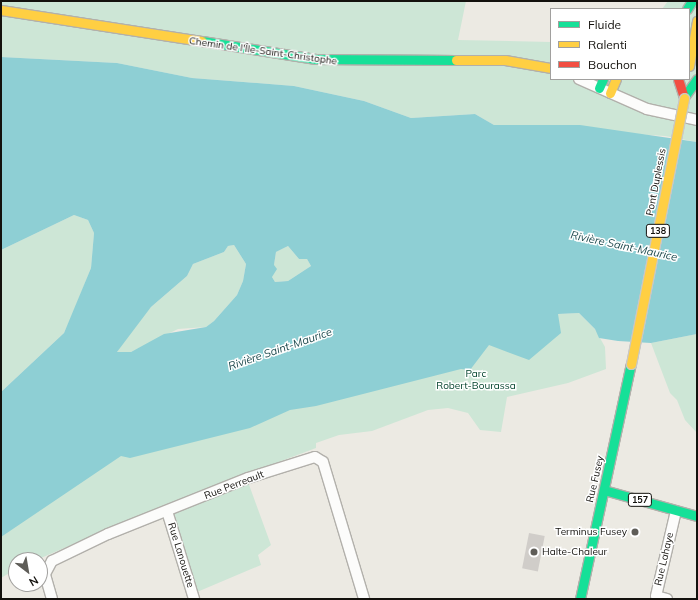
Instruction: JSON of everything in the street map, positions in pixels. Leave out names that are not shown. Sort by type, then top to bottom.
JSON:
[{"type":"main road","name":"Chemin de l'Île-Saint-Christophe","points":[[1,10],[316,59],[505,60],[550,68]]},
{"type":"main road","points":[[690,60],[697,21]]},
{"type":"main road","points":[[610,93],[616,80]]},
{"type":"main road","points":[[678,80],[684,98]]},
{"type":"main road","name":"138","points":[[684,98],[687,80]]},
{"type":"main road","points":[[684,98],[697,80]]},
{"type":"main road","name":"Pont Duplessis","points":[[631,364],[684,98]]},
{"type":"main road","name":"Rue Fusey","points":[[580,599],[631,364]]},
{"type":"main road","name":"157","points":[[604,490],[697,516]]},
{"type":"street","points":[[584,80],[601,83],[610,93],[647,109],[697,120]]},
{"type":"street","name":"Rue Perreault","points":[[52,599],[45,574],[52,561],[104,536],[260,474],[319,457],[323,462],[364,599]]},
{"type":"street","name":"Rue Lanouette","points":[[167,511],[194,599]]},
{"type":"street","name":"Rue Lahaye","points":[[667,599],[656,596],[676,511]]},
{"type":"green space","points":[[1,1],[466,1],[458,40],[550,42],[550,80],[690,80],[690,8],[663,8],[668,1],[697,1],[697,142],[665,136],[494,125],[475,114],[411,118],[364,101],[294,86],[192,78],[117,63],[1,57]]},
{"type":"green space","points":[[74,215],[88,220],[94,233],[91,268],[73,313],[64,333],[1,392],[1,250]]},
{"type":"green space","points":[[234,245],[246,264],[243,281],[237,295],[214,321],[206,327],[178,329],[131,352],[117,352],[126,335],[151,307],[187,276],[193,264],[224,252],[228,246]]},
{"type":"green space","points":[[288,246],[299,259],[307,259],[311,266],[288,281],[275,282],[272,277],[276,252]]},
{"type":"green space","name":"Parc Robert-Bourassa","points":[[579,313],[595,329],[605,347],[606,369],[568,383],[507,397],[501,432],[480,430],[468,413],[448,408],[428,410],[372,431],[339,435],[316,443],[316,448],[164,505],[48,555],[48,552],[8,552],[8,574],[1,578],[1,535],[118,452],[558,314]]},
{"type":"green space","points":[[697,334],[697,433],[685,420],[677,400],[670,393],[651,343]]},
{"type":"green space","points":[[248,482],[271,545],[258,555],[261,565],[197,592],[170,509]]},
{"type":"water","name":"Rivière Saint-Maurice","points":[[1,57],[117,63],[192,78],[294,86],[364,101],[411,118],[475,114],[494,125],[580,125],[697,142],[697,334],[651,343],[618,341],[599,338],[595,329],[579,313],[558,314],[561,333],[529,360],[489,345],[470,370],[461,369],[316,406],[290,410],[250,428],[130,458],[121,456],[1,537],[1,392],[64,333],[91,268],[94,233],[88,220],[74,215],[1,250]],"holes":[[[234,245],[246,264],[243,281],[237,295],[214,321],[206,327],[164,334],[131,352],[117,352],[151,307],[187,276],[193,264],[224,252],[228,246]],[[288,246],[299,259],[307,259],[311,266],[288,281],[275,282],[272,277],[277,269],[274,265],[276,252]]]},
{"type":"building","name":"Halte-Chaleur","points":[[529,533],[545,536],[538,571],[522,568]]},
{"type":"traffic: fast","points":[[688,8],[692,1]]},
{"type":"traffic: fast","points":[[202,41],[316,59],[456,60]]},
{"type":"traffic: fast","points":[[684,97],[697,79]]},
{"type":"traffic: fast","points":[[599,88],[603,80]]},
{"type":"traffic: fast","points":[[580,599],[631,364]]},
{"type":"traffic: fast","points":[[604,490],[697,516]]},
{"type":"traffic: slow","points":[[1,10],[202,41]]},
{"type":"traffic: slow","points":[[690,60],[697,21]]},
{"type":"traffic: slow","points":[[456,60],[505,60],[550,68]]},
{"type":"traffic: slow","points":[[610,93],[616,80]]},
{"type":"traffic: slow","points":[[631,364],[684,98]]},
{"type":"traffic: jam","points":[[678,80],[684,97]]},
{"type":"place","name":"Terminus Fusey","points":[[635,532]]},
{"type":"place","name":"Halte-Chaleur","points":[[534,552]]}]
